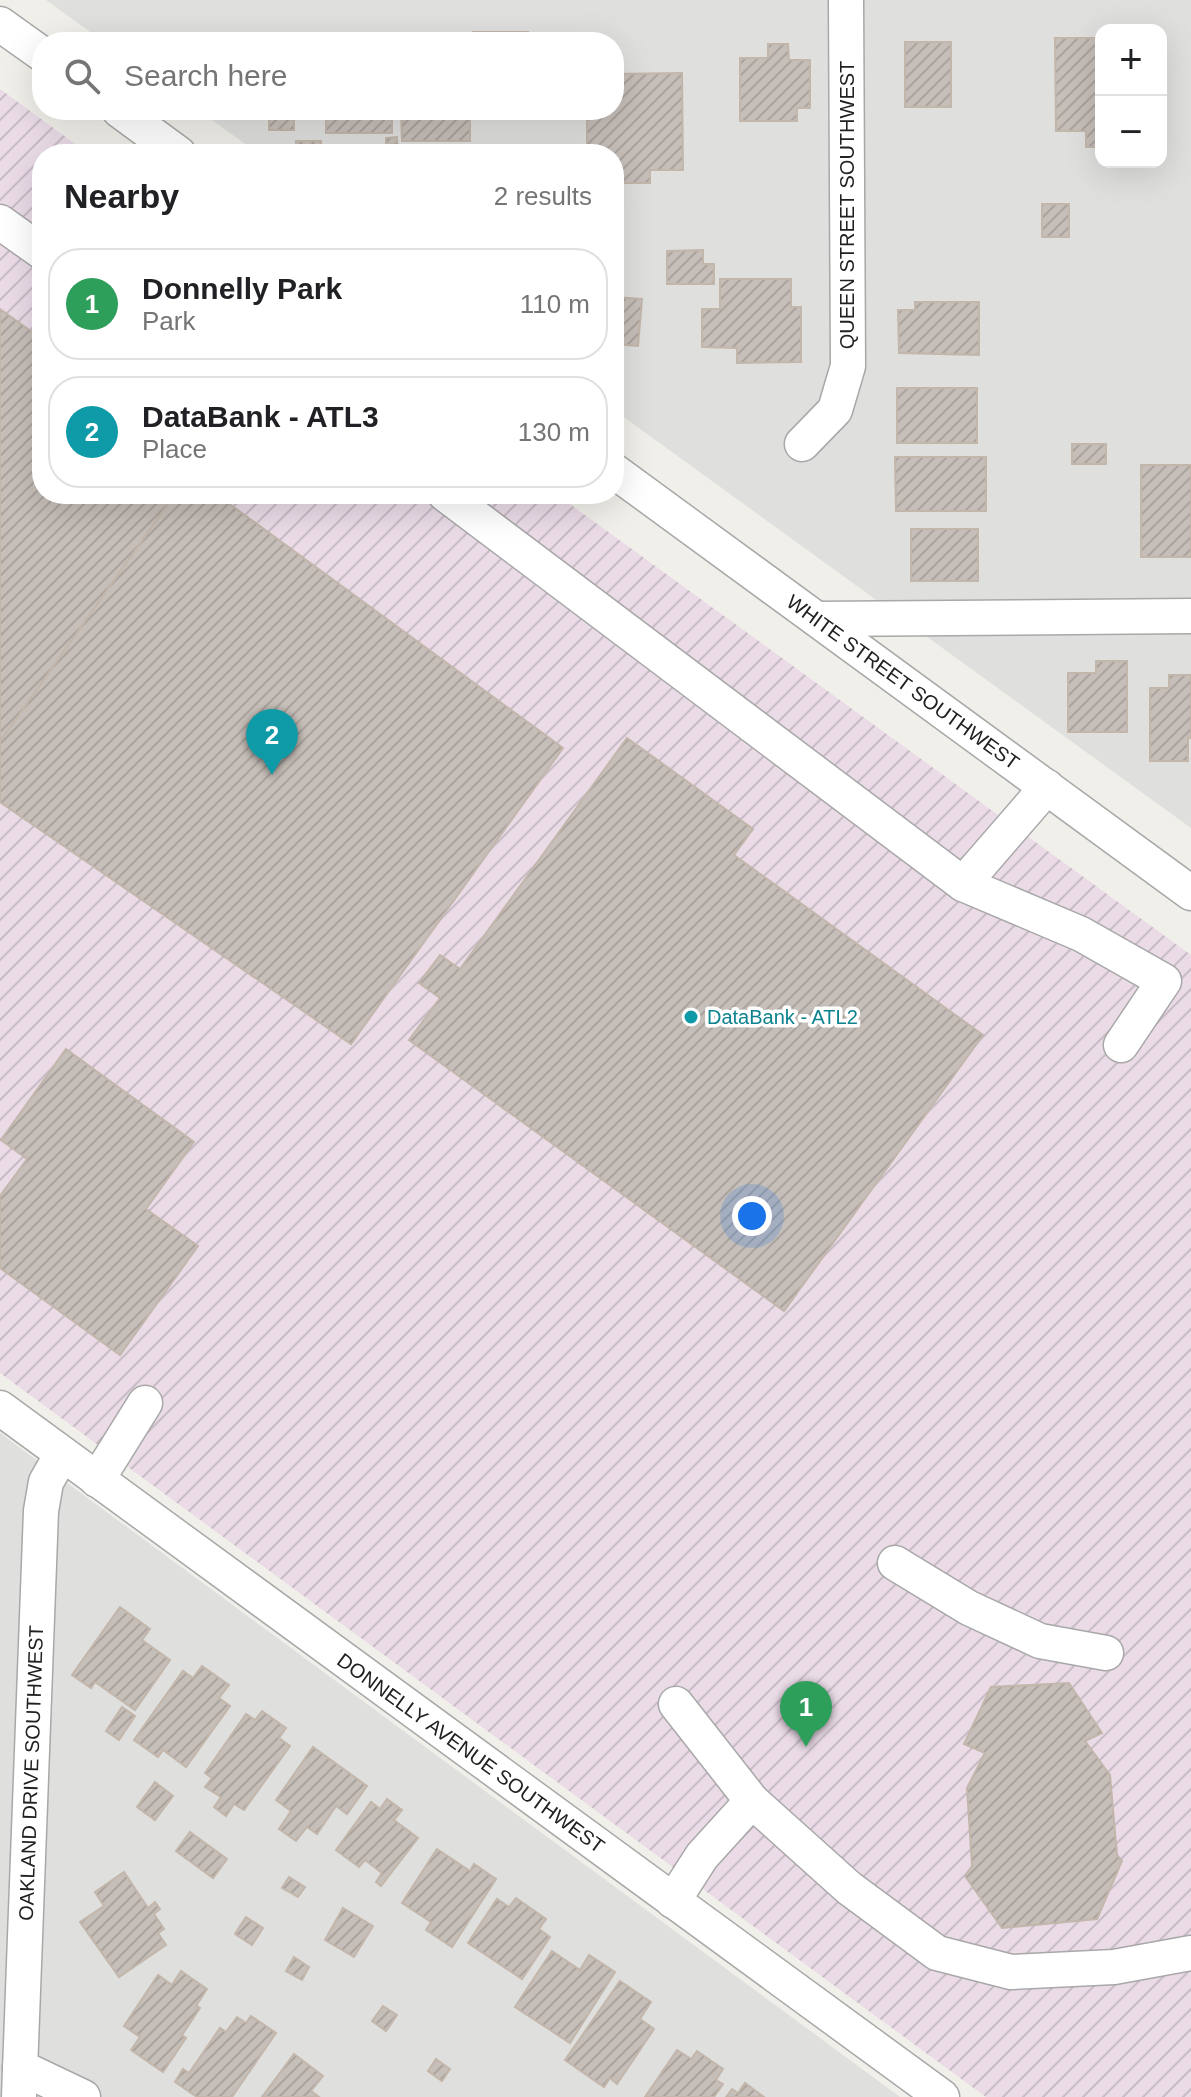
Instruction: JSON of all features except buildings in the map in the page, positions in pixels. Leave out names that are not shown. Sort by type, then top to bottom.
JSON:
[{"type":"street","name":"QUEEN STREET SOUTHWEST","points":[[802,444],[835,410],[848,366],[846,0]]},
{"type":"street","points":[[0,24],[32,47]]},
{"type":"street","points":[[133,120],[165,144]]},
{"type":"street","points":[[0,222],[32,245]]},
{"type":"street","name":"WHITE STREET SOUTHWEST","points":[[624,478],[1191,893]]},
{"type":"street","points":[[458,504],[963,884],[1069,928],[1164,981],[1121,1045]]},
{"type":"street","points":[[817,619],[1191,616]]},
{"type":"street","points":[[963,884],[1047,787]]},
{"type":"street","points":[[97,1480],[145,1403]]},
{"type":"street","name":"DONNELLY AVENUE SOUTHWEST","points":[[0,1408],[14,1429],[62,1454],[942,2097]]},
{"type":"street","name":"OAKLAND DRIVE SOUTHWEST","points":[[19,2082],[41,1511],[46,1482],[62,1454]]},
{"type":"street","points":[[895,1563],[969,1608],[1040,1641],[1106,1653]]},
{"type":"street","points":[[676,1704],[752,1801],[849,1888],[937,1953],[1011,1972],[1114,1967],[1191,1953]]},
{"type":"street","points":[[673,1901],[702,1856],[752,1801]]},
{"type":"street","points":[[19,2082],[83,2097]]},
{"type":"shaded area","points":[[46,0],[1191,0],[1191,828],[624,417],[624,144],[245,144],[212,120],[624,120],[624,32],[90,32]]},
{"type":"shaded area","points":[[0,89],[32,112],[32,120],[42,120],[75,144],[32,144],[32,504],[570,504],[1191,955],[1191,2097],[986,2097],[0,1373]]},
{"type":"shaded area","points":[[0,1433],[55,1474],[900,2097],[0,2097]]},
{"type":"place","name":"DataBank - ATL3","points":[[272,775]]},
{"type":"place","name":"DataBank - ATL2","points":[[691,1017]]},
{"type":"place","name":"Donnelly Park","points":[[806,1747]]}]
